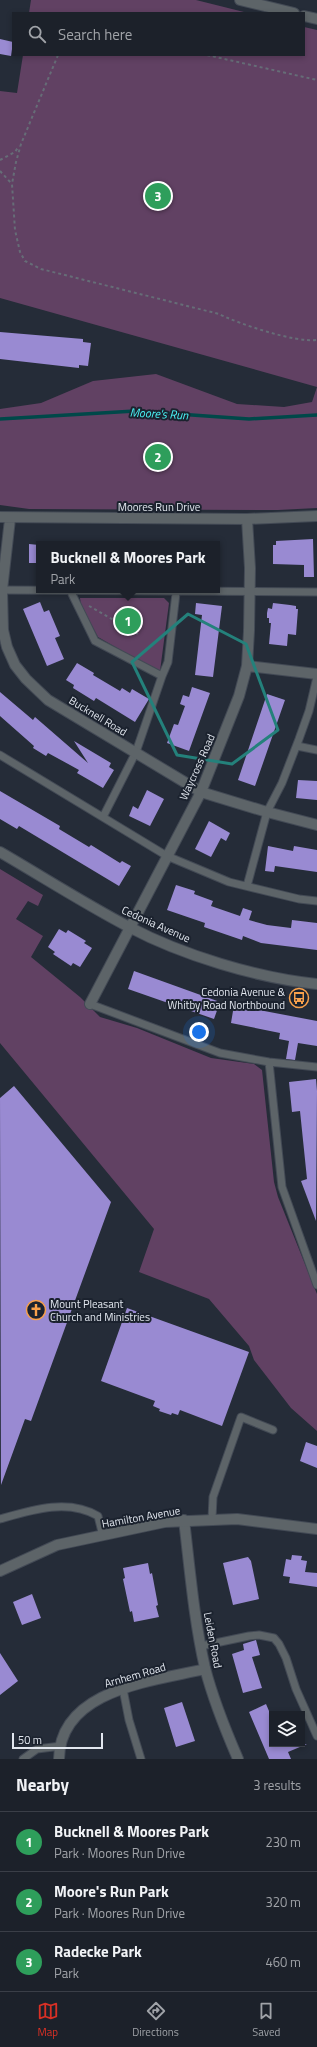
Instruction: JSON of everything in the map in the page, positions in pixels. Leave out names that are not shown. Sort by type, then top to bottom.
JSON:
[{"type":"street","points":[[240,0],[290,12]]},
{"type":"street","points":[[305,16],[317,19]]},
{"type":"street","name":"Moores Run Drive","points":[[5,518],[247,519],[317,516]]},
{"type":"street","name":"Bucknell Road","points":[[5,518],[1,610],[6,642],[15,665],[26,680],[48,700],[201,792],[317,825]]},
{"type":"street","name":"Waycross Road","points":[[90,1004],[201,792],[229,725],[247,666],[250,591],[247,519]]},
{"type":"street","points":[[247,666],[317,675]]},
{"type":"street","name":"Cedonia Avenue","points":[[0,852],[129,928],[185,951],[231,966],[275,977],[317,984]]},
{"type":"street","name":"Hamilton Avenue","points":[[0,1571],[57,1546],[146,1526],[184,1520],[255,1520],[317,1529]]},
{"type":"street","name":"Leiden Road","points":[[184,1520],[200,1646],[205,1669],[222,1724],[238,1759]]},
{"type":"street","name":"Arnhem Road","points":[[59,1759],[61,1746],[68,1727],[84,1707],[99,1698],[123,1689],[205,1669]]},
{"type":"lane","points":[[1,590],[36,592]]},
{"type":"lane","points":[[220,592],[317,592]]},
{"type":"lane","points":[[44,593],[73,595],[176,593],[168,662],[136,752],[103,817]]},
{"type":"lane","points":[[73,595],[96,641],[162,676]]},
{"type":"lane","points":[[247,886],[267,812],[282,783],[297,746],[309,711],[317,675]]},
{"type":"lane","points":[[297,746],[317,750]]},
{"type":"lane","points":[[0,755],[167,856],[229,882],[299,899],[317,901]]},
{"type":"lane","points":[[90,1004],[208,1050],[268,1062],[317,1067]]},
{"type":"lane","points":[[268,1062],[282,1187],[317,1286]]},
{"type":"lane","points":[[212,1519],[213,1497],[241,1417],[273,1430]]},
{"type":"lane","points":[[0,1519],[45,1506],[87,1509],[98,1516],[103,1536]]},
{"type":"lane","points":[[200,1646],[249,1636],[259,1635],[274,1638],[286,1658],[296,1689],[317,1736]]},
{"type":"lane","points":[[123,1689],[129,1720],[141,1759]]},
{"type":"lane","points":[[23,1759],[37,1749],[61,1746]]},
{"type":"path","points":[[58,56],[21,144],[12,184],[15,230],[20,252],[25,261],[42,269],[220,314],[232,320],[276,333],[310,341],[317,340]]},
{"type":"path","points":[[211,56],[317,80]]},
{"type":"path","points":[[0,160],[15,152],[21,144]]},
{"type":"path","points":[[0,171],[12,184]]},
{"type":"path","points":[[73,595],[138,634]]},
{"type":"highlighted area","points":[[188,614],[246,644],[278,730],[232,764],[177,755],[132,662]]},
{"type":"shaded area","points":[[31,0],[196,0],[244,12],[29,12]]},
{"type":"shaded area","points":[[305,27],[317,30],[317,387],[0,298],[0,91],[17,93],[23,56],[305,56]]},
{"type":"shaded area","points":[[156,374],[237,404],[284,407],[312,402],[317,387],[317,508],[278,510],[29,509],[0,505],[0,409],[41,403],[93,381]]},
{"type":"shaded area","points":[[80,598],[164,598],[169,603],[160,671],[157,671],[98,637],[81,605]]},
{"type":"shaded area","points":[[0,869],[43,895],[38,906],[28,901],[16,919],[43,936],[31,957],[80,997],[100,1017],[137,1028],[211,1058],[254,1064],[262,1070],[274,1182],[278,1197],[317,1294],[317,1431],[291,1408],[254,1360],[249,1346],[209,1299],[139,1272],[154,1229],[0,1043]]},
{"type":"building","points":[[0,39],[12,42],[11,56],[0,54]]},
{"type":"building","points":[[0,332],[83,339],[83,342],[91,343],[88,366],[79,365],[79,368],[0,359]]},
{"type":"building","points":[[313,539],[314,577],[304,577],[304,565],[273,564],[273,545],[276,545],[276,541]]},
{"type":"building","points":[[29,544],[36,545],[36,563],[29,563]]},
{"type":"building","points":[[40,602],[44,612],[49,610],[60,636],[55,638],[64,659],[47,666],[23,609]]},
{"type":"building","points":[[196,603],[222,606],[213,677],[195,675],[202,615],[195,614]]},
{"type":"building","points":[[273,603],[296,606],[296,609],[298,609],[296,635],[288,634],[287,646],[269,644],[271,623],[269,623],[269,618],[267,618],[267,613],[268,608],[272,609]]},
{"type":"building","points":[[77,663],[94,673],[93,675],[120,691],[122,688],[130,693],[132,689],[149,699],[135,722],[96,698],[94,701],[73,688],[74,685],[66,680]]},
{"type":"building","points":[[192,687],[210,693],[189,751],[167,743],[174,724],[178,725],[185,706],[180,704],[183,695],[189,697]]},
{"type":"building","points":[[0,692],[33,720],[35,717],[88,763],[74,741],[111,763],[109,767],[114,770],[103,788],[77,773],[79,770],[48,753],[46,756],[33,748],[34,746],[0,716]]},
{"type":"building","points":[[267,694],[285,700],[255,786],[238,780]]},
{"type":"building","points":[[298,780],[317,781],[317,800],[296,798]]},
{"type":"building","points":[[147,790],[164,799],[150,826],[129,816],[133,806],[138,809]]},
{"type":"building","points":[[0,791],[60,826],[59,829],[89,847],[91,845],[120,863],[122,861],[131,866],[119,886],[19,826],[17,829],[0,819]]},
{"type":"building","points":[[209,821],[230,833],[226,841],[221,838],[211,857],[195,849]]},
{"type":"building","points":[[268,846],[293,851],[294,846],[317,850],[317,872],[275,866],[274,872],[265,871]]},
{"type":"building","points":[[176,885],[195,891],[194,894],[213,901],[211,906],[240,916],[243,908],[252,911],[249,920],[267,925],[291,928],[292,920],[317,923],[317,950],[261,943],[243,936],[242,940],[204,927],[205,923],[167,910]]},
{"type":"building","points":[[59,929],[66,933],[68,930],[86,941],[84,943],[92,948],[80,967],[73,963],[71,966],[53,954],[55,952],[48,947]]},
{"type":"building","points":[[134,971],[220,1002],[214,1019],[128,989]]},
{"type":"building","points":[[250,1004],[260,1006],[259,1010],[317,1021],[317,1046],[298,1043],[295,1060],[286,1059],[289,1041],[279,1039],[280,1033],[231,1023],[234,1005],[250,1007]]},
{"type":"building","points":[[316,1079],[316,1221],[301,1181],[307,1179],[300,1111],[292,1112],[289,1082]]},
{"type":"building","name":"Mount Pleasant Church and Ministries","points":[[14,1086],[111,1202],[31,1421],[25,1419],[1,1485],[0,1098]]},
{"type":"building","points":[[127,1308],[249,1352],[222,1426],[180,1410],[178,1415],[172,1413],[171,1415],[159,1411],[160,1409],[153,1406],[155,1401],[101,1381]]},
{"type":"building","points":[[306,1442],[317,1446],[317,1468],[300,1461]]},
{"type":"building","points":[[292,1555],[302,1556],[301,1560],[307,1561],[305,1572],[317,1573],[317,1587],[289,1583],[290,1577],[283,1576],[286,1559],[291,1560]]},
{"type":"building","points":[[248,1557],[251,1561],[259,1599],[233,1605],[223,1563]]},
{"type":"building","points":[[148,1563],[150,1574],[152,1573],[158,1605],[156,1606],[159,1617],[134,1622],[132,1611],[130,1612],[123,1579],[125,1578],[123,1568]]},
{"type":"building","points":[[32,1594],[41,1618],[22,1625],[13,1602]]},
{"type":"building","points":[[256,1640],[260,1655],[252,1657],[262,1688],[243,1693],[232,1654],[244,1650],[243,1644]]},
{"type":"building","points":[[0,1653],[18,1681],[0,1695]]},
{"type":"building","points":[[182,1702],[195,1741],[176,1747],[164,1708]]},
{"type":"building","points":[[266,1704],[269,1711],[269,1747],[300,1747],[288,1752],[291,1759],[269,1759],[249,1712]]},
{"type":"waterway","name":"Moore's Run","points":[[0,419],[135,411],[249,419],[317,415]]},
{"type":"place","name":"Radecke Park","points":[[158,196]]},
{"type":"place","name":"Moore's Run Park","points":[[158,457]]},
{"type":"place","name":"Bucknell & Moores Park","points":[[128,621]]},
{"type":"place","name":"Cedonia Avenue & Whitby Road Northbound","points":[[299,998]]},
{"type":"place","name":"Mount Pleasant Church and Ministries","points":[[36,1310]]}]
